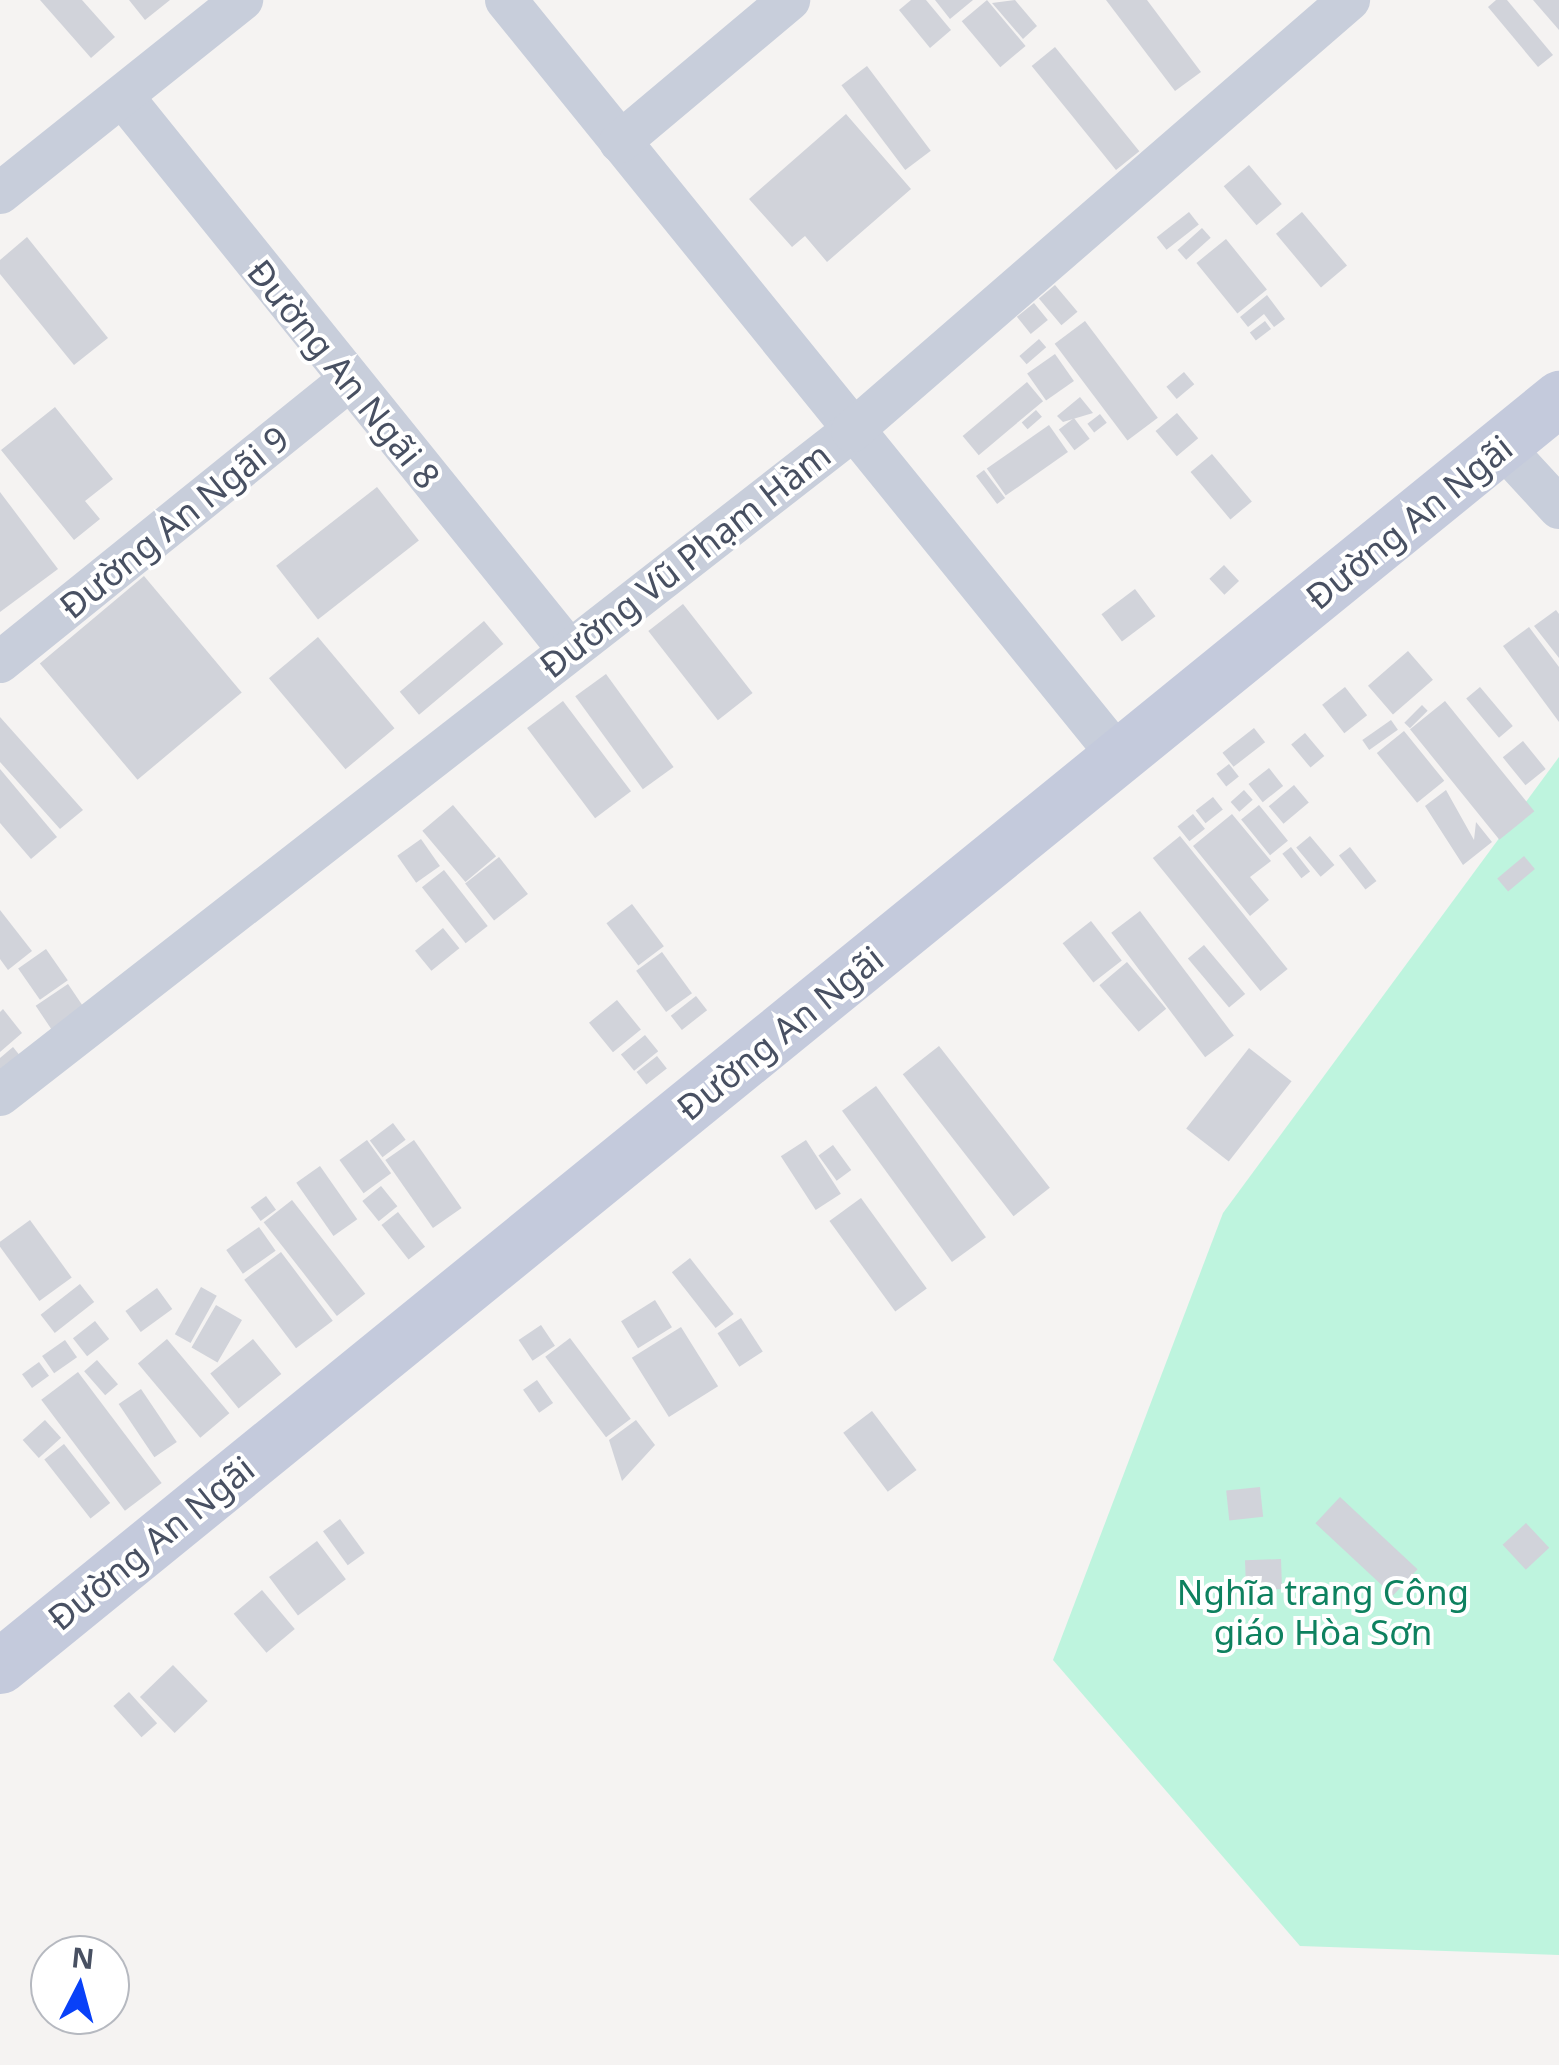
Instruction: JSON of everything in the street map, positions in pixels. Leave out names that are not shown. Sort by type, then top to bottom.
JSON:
[{"type":"main road","name":"Đường An Ngãi","points":[[0,1666],[1559,398]]},
{"type":"street","points":[[0,193],[242,0]]},
{"type":"street","points":[[506,0],[1120,758]]},
{"type":"street","points":[[620,142],[790,0]]},
{"type":"street","name":"Đường Vũ Phạm Hàm","points":[[0,1096],[852,431],[1349,0]]},
{"type":"street","name":"Đường An Ngãi 8","points":[[123,97],[348,381],[568,649]]},
{"type":"street","name":"Đường An Ngãi 9","points":[[0,662],[348,381]]},
{"type":"street","points":[[1503,447],[1559,508]]},
{"type":"green space","name":"Nghĩa trang Công giáo Hòa Sơn","points":[[1559,757],[1559,1955],[1300,1946],[1053,1660],[1223,1213]]},
{"type":"building","points":[[40,0],[82,0],[115,37],[91,58]]},
{"type":"building","points":[[129,0],[170,0],[145,20]]},
{"type":"building","points":[[911,0],[926,0],[951,30],[930,48],[899,10]]},
{"type":"building","points":[[935,0],[973,0],[950,19]]},
{"type":"building","points":[[987,0],[1026,46],[1000,67],[962,21]]},
{"type":"building","points":[[1015,0],[1037,26],[1023,39],[992,3]]},
{"type":"building","points":[[1106,0],[1147,0],[1201,72],[1175,91]]},
{"type":"building","points":[[1496,0],[1507,0],[1553,55],[1538,67],[1488,7]]},
{"type":"building","points":[[1533,0],[1559,0],[1559,30]]},
{"type":"building","points":[[1055,47],[1139,151],[1116,170],[1032,66]]},
{"type":"building","points":[[867,66],[931,151],[905,170],[841,85]]},
{"type":"building","points":[[846,114],[911,189],[827,262],[805,236],[792,247],[749,199]]},
{"type":"building","points":[[1249,165],[1282,204],[1257,225],[1224,186]]},
{"type":"building","points":[[1189,212],[1199,225],[1167,250],[1157,237]]},
{"type":"building","points":[[1302,212],[1347,266],[1321,287],[1276,234]]},
{"type":"building","points":[[1202,228],[1211,238],[1186,260],[1177,250]]},
{"type":"building","points":[[27,237],[108,338],[74,365],[0,274],[0,260]]},
{"type":"building","points":[[1226,239],[1267,290],[1237,313],[1196,263]]},
{"type":"building","points":[[1055,285],[1077,312],[1061,325],[1039,298]]},
{"type":"building","points":[[1267,295],[1285,319],[1274,327],[1264,314],[1248,327],[1240,317]]},
{"type":"building","points":[[1034,303],[1048,320],[1031,334],[1017,317]]},
{"type":"building","points":[[1085,321],[1158,418],[1127,441],[1055,344]]},
{"type":"building","points":[[1265,321],[1271,329],[1256,340],[1250,332]]},
{"type":"building","points":[[1039,339],[1046,347],[1027,364],[1019,356]]},
{"type":"building","points":[[1055,354],[1074,381],[1046,401],[1027,374]]},
{"type":"building","points":[[1184,372],[1194,384],[1177,399],[1166,387]]},
{"type":"building","points":[[1027,382],[1043,401],[979,455],[963,436]]},
{"type":"building","points":[[1080,397],[1093,413],[1063,422],[1057,416]]},
{"type":"building","points":[[55,407],[113,479],[85,501],[100,519],[74,540],[1,450]]},
{"type":"building","points":[[1036,410],[1042,417],[1028,429],[1022,422]]},
{"type":"building","points":[[1177,413],[1198,438],[1177,456],[1156,431]]},
{"type":"building","points":[[1100,414],[1107,423],[1094,433],[1087,424]]},
{"type":"building","points":[[1074,418],[1090,439],[1074,450],[1059,429]]},
{"type":"building","points":[[1049,425],[1068,452],[1006,496],[987,469]]},
{"type":"building","points":[[1212,454],[1252,501],[1230,519],[1191,472]]},
{"type":"building","points":[[984,470],[1005,498],[997,504],[976,476]]},
{"type":"building","points":[[377,487],[419,541],[318,619],[276,566]]},
{"type":"building","points":[[0,492],[58,569],[0,612]]},
{"type":"building","points":[[1224,565],[1239,581],[1224,595],[1209,579]]},
{"type":"building","points":[[144,576],[242,692],[138,780],[40,663]]},
{"type":"building","points":[[1135,589],[1155,616],[1122,641],[1101,614]]},
{"type":"building","points":[[683,604],[753,693],[718,720],[648,631]]},
{"type":"building","points":[[1556,610],[1559,614],[1559,658],[1534,626]]},
{"type":"building","points":[[484,621],[503,644],[419,715],[400,692]]},
{"type":"building","points":[[1529,627],[1559,667],[1559,722],[1503,646]]},
{"type":"building","points":[[318,637],[394,728],[345,769],[269,678]]},
{"type":"building","points":[[1408,651],[1433,680],[1393,714],[1368,686]]},
{"type":"building","points":[[606,674],[674,767],[643,789],[575,696]]},
{"type":"building","points":[[1345,687],[1367,715],[1344,733],[1322,705]]},
{"type":"building","points":[[1480,687],[1513,726],[1499,738],[1466,699]]},
{"type":"building","points":[[563,701],[631,791],[595,818],[527,728]]},
{"type":"building","points":[[1445,701],[1534,811],[1499,840],[1410,729]]},
{"type":"building","points":[[1422,705],[1428,711],[1410,728],[1404,723]]},
{"type":"building","points":[[0,717],[83,810],[60,829],[0,762]]},
{"type":"building","points":[[1391,720],[1398,730],[1369,750],[1362,740]]},
{"type":"building","points":[[1254,728],[1265,742],[1234,767],[1222,753]]},
{"type":"building","points":[[1404,731],[1444,781],[1417,803],[1377,753]]},
{"type":"building","points":[[1305,733],[1324,756],[1310,768],[1291,745]]},
{"type":"building","points":[[1523,741],[1546,769],[1525,785],[1503,757]]},
{"type":"building","points":[[1229,764],[1239,777],[1226,786],[1216,774]]},
{"type":"building","points":[[1269,768],[1283,786],[1263,802],[1249,784]]},
{"type":"building","points":[[0,769],[57,837],[31,859],[0,823]]},
{"type":"building","points":[[1294,785],[1309,803],[1284,824],[1269,806]]},
{"type":"building","points":[[1244,790],[1253,800],[1239,812],[1231,802]]},
{"type":"building","points":[[1446,790],[1474,840],[1476,822],[1492,842],[1463,865],[1425,806]]},
{"type":"building","points":[[1213,797],[1223,810],[1206,823],[1196,811]]},
{"type":"building","points":[[453,805],[496,856],[465,882],[422,831]]},
{"type":"building","points":[[1259,805],[1288,841],[1270,855],[1241,819]]},
{"type":"building","points":[[1193,814],[1205,829],[1189,841],[1177,827]]},
{"type":"building","points":[[1232,814],[1271,861],[1250,877],[1269,900],[1250,916],[1193,846]]},
{"type":"building","points":[[1180,836],[1288,969],[1260,991],[1153,858]]},
{"type":"building","points":[[1310,836],[1334,865],[1321,877],[1296,848]]},
{"type":"building","points":[[421,839],[440,866],[416,883],[397,856]]},
{"type":"building","points":[[1291,847],[1310,871],[1301,878],[1282,854]]},
{"type":"building","points":[[1350,847],[1376,881],[1365,890],[1339,856]]},
{"type":"building","points":[[1524,856],[1535,869],[1508,892],[1497,878]]},
{"type":"building","points":[[499,857],[528,894],[494,921],[465,883]]},
{"type":"building","points":[[444,870],[488,926],[466,943],[422,887]]},
{"type":"building","points":[[632,904],[664,946],[638,966],[606,923]]},
{"type":"building","points":[[0,910],[32,951],[8,970],[0,959]]},
{"type":"building","points":[[1140,911],[1234,1036],[1205,1057],[1111,933]]},
{"type":"building","points":[[1091,921],[1122,960],[1093,983],[1063,943]]},
{"type":"building","points":[[443,928],[459,948],[431,971],[415,951]]},
{"type":"building","points":[[1204,945],[1245,994],[1229,1008],[1188,958]]},
{"type":"building","points":[[46,949],[68,980],[40,1000],[18,969]]},
{"type":"building","points":[[662,952],[692,993],[666,1012],[636,971]]},
{"type":"building","points":[[1127,962],[1166,1009],[1139,1032],[1099,985]]},
{"type":"building","points":[[68,984],[91,1019],[59,1041],[36,1006]]},
{"type":"building","points":[[696,996],[707,1010],[682,1030],[671,1016]]},
{"type":"building","points":[[617,1000],[641,1030],[613,1052],[589,1023]]},
{"type":"building","points":[[3,1009],[22,1033],[0,1052],[0,1012]]},
{"type":"building","points":[[645,1035],[658,1051],[634,1071],[621,1055]]},
{"type":"building","points":[[939,1046],[1050,1188],[1014,1216],[903,1074]]},
{"type":"building","points":[[13,1047],[25,1062],[0,1070],[0,1058]]},
{"type":"building","points":[[1249,1048],[1292,1081],[1229,1162],[1186,1128]]},
{"type":"building","points":[[657,1056],[667,1069],[646,1085],[637,1072]]},
{"type":"building","points":[[876,1086],[986,1237],[952,1262],[842,1111]]},
{"type":"building","points":[[393,1123],[406,1140],[382,1157],[370,1140]]},
{"type":"building","points":[[367,1140],[391,1173],[364,1193],[339,1160]]},
{"type":"building","points":[[414,1140],[462,1208],[433,1228],[385,1160]]},
{"type":"building","points":[[806,1140],[841,1194],[816,1210],[781,1156]]},
{"type":"building","points":[[833,1145],[851,1170],[837,1181],[818,1156]]},
{"type":"building","points":[[320,1166],[357,1219],[334,1236],[296,1183]]},
{"type":"building","points":[[381,1186],[397,1206],[379,1221],[362,1201]]},
{"type":"building","points":[[266,1196],[276,1210],[261,1221],[251,1207]]},
{"type":"building","points":[[861,1198],[927,1289],[895,1312],[829,1221]]},
{"type":"building","points":[[292,1200],[365,1294],[337,1316],[264,1222]]},
{"type":"building","points":[[398,1212],[425,1247],[409,1260],[381,1225]]},
{"type":"building","points":[[30,1220],[72,1277],[39,1301],[0,1247],[0,1242]]},
{"type":"building","points":[[259,1227],[276,1251],[243,1274],[226,1250]]},
{"type":"building","points":[[281,1252],[333,1321],[296,1348],[244,1280]]},
{"type":"building","points":[[690,1258],[734,1314],[716,1328],[672,1272]]},
{"type":"building","points":[[80,1284],[94,1302],[55,1333],[41,1315]]},
{"type":"building","points":[[201,1287],[217,1296],[191,1343],[175,1334]]},
{"type":"building","points":[[157,1288],[172,1309],[141,1332],[125,1311]]},
{"type":"building","points":[[655,1300],[672,1327],[638,1348],[621,1321]]},
{"type":"building","points":[[216,1305],[242,1320],[217,1362],[192,1347]]},
{"type":"building","points":[[741,1318],[763,1352],[739,1367],[718,1333]]},
{"type":"building","points":[[95,1321],[109,1339],[87,1356],[73,1338]]},
{"type":"building","points":[[541,1325],[555,1346],[533,1361],[519,1340]]},
{"type":"building","points":[[681,1327],[718,1386],[669,1417],[632,1358]]},
{"type":"building","points":[[570,1338],[631,1419],[606,1437],[545,1357]]},
{"type":"building","points":[[167,1339],[229,1413],[200,1438],[138,1363]]},
{"type":"building","points":[[253,1339],[281,1374],[239,1409],[210,1374]]},
{"type":"building","points":[[65,1340],[77,1357],[54,1373],[42,1356]]},
{"type":"building","points":[[97,1360],[118,1384],[105,1395],[84,1371]]},
{"type":"building","points":[[39,1362],[49,1376],[32,1388],[22,1374]]},
{"type":"building","points":[[78,1372],[162,1483],[125,1511],[41,1400]]},
{"type":"building","points":[[537,1380],[553,1403],[539,1413],[523,1390]]},
{"type":"building","points":[[141,1389],[177,1442],[154,1457],[119,1404]]},
{"type":"building","points":[[872,1411],[917,1470],[888,1492],[843,1433]]},
{"type":"building","points":[[45,1420],[61,1438],[39,1458],[23,1440]]},
{"type":"building","points":[[636,1420],[655,1445],[622,1481],[609,1440]]},
{"type":"building","points":[[64,1444],[110,1503],[90,1518],[44,1459]]},
{"type":"building","points":[[1260,1487],[1263,1517],[1229,1520],[1226,1491]]},
{"type":"building","points":[[1340,1497],[1418,1569],[1393,1596],[1315,1523]]},
{"type":"building","points":[[340,1519],[365,1553],[348,1565],[323,1531]]},
{"type":"building","points":[[1526,1523],[1549,1548],[1526,1570],[1503,1545]]},
{"type":"building","points":[[317,1541],[346,1579],[298,1615],[269,1577]]},
{"type":"building","points":[[1281,1559],[1282,1589],[1246,1590],[1245,1560]]},
{"type":"building","points":[[262,1590],[295,1629],[266,1653],[234,1614]]},
{"type":"building","points":[[173,1665],[208,1701],[175,1733],[140,1697]]},
{"type":"building","points":[[129,1692],[157,1723],[141,1737],[113,1706]]}]
